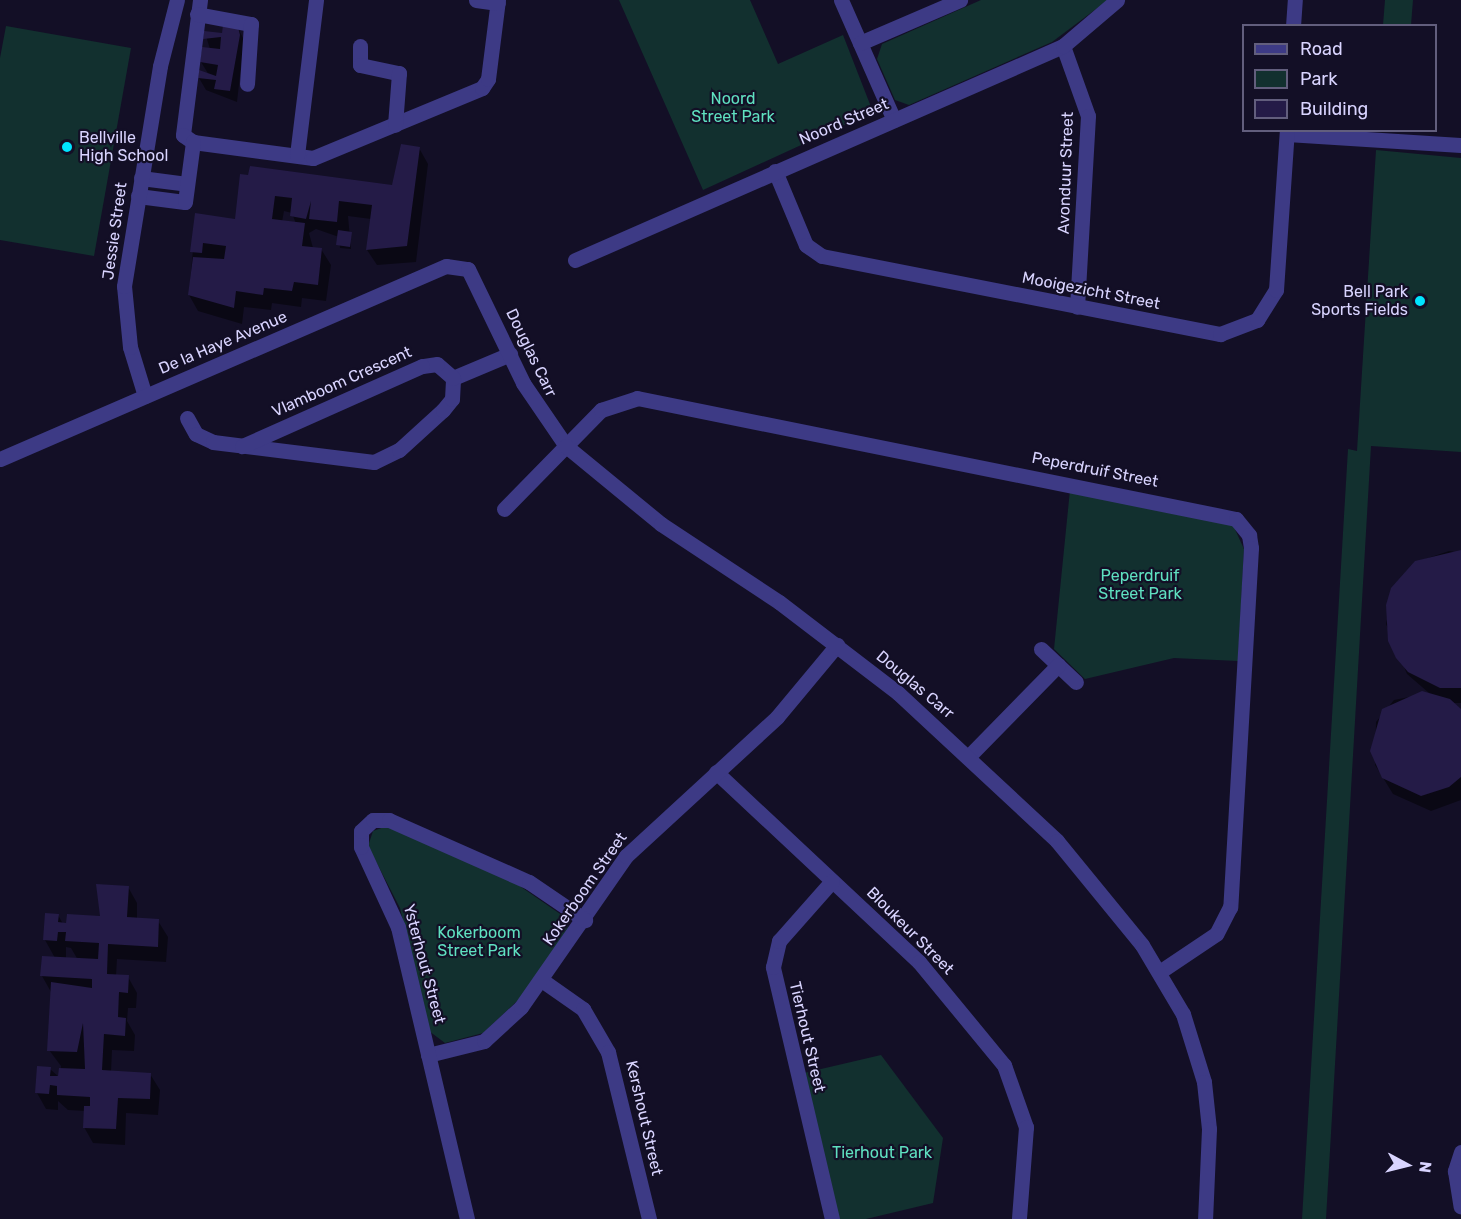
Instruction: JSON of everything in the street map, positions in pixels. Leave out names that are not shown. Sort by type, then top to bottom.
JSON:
[{"type":"street","name":"Jessie Street","points":[[145,396],[130,347],[124,286],[141,178],[177,0]]},
{"type":"street","points":[[297,155],[316,0]]},
{"type":"street","points":[[247,84],[251,24],[198,7],[182,129],[193,142],[297,155],[331,154],[486,84],[498,1],[476,0]]},
{"type":"street","points":[[841,0],[894,120]]},
{"type":"street","points":[[860,43],[960,0]]},
{"type":"street","name":"Noord Street","points":[[575,260],[1063,46],[1117,0]]},
{"type":"street","points":[[1293,24],[1295,0]]},
{"type":"street","points":[[360,46],[360,65],[399,73],[395,125]]},
{"type":"street","name":"Avonduur Street","points":[[1063,46],[1088,116],[1077,307]]},
{"type":"street","points":[[1287,132],[1461,145]]},
{"type":"street","name":"Mooigezicht Street","points":[[775,171],[813,252],[1210,333],[1231,333],[1257,320],[1273,298],[1278,281],[1287,132]]},
{"type":"street","points":[[138,196],[185,202],[193,142]]},
{"type":"street","points":[[141,178],[187,184]]},
{"type":"street","points":[[158,199],[161,181]]},
{"type":"street","name":"De la Haye Avenue","points":[[0,459],[446,266],[462,266]]},
{"type":"street","name":"Douglas Carr","points":[[462,266],[477,280],[534,402],[566,446],[661,524],[837,645],[970,755],[1057,841],[1161,971],[1186,1022],[1204,1082],[1209,1129],[1205,1219]]},
{"type":"street","points":[[187,418],[202,439],[355,462],[387,459],[443,410],[452,399],[453,378],[510,354]]},
{"type":"street","name":"Vlamboom Crescent","points":[[242,446],[422,366],[437,364],[453,378]]},
{"type":"street","name":"Peperdruif Street","points":[[504,509],[607,405],[644,399],[1229,515],[1242,524],[1251,548],[1230,907],[1216,934],[1161,971]]},
{"type":"street","name":"Kokerboom Street","points":[[428,1055],[484,1041],[543,981],[626,855],[777,717],[837,645]]},
{"type":"street","points":[[1041,649],[1076,682]]},
{"type":"street","points":[[970,755],[1058,665]]},
{"type":"street","name":"Bloukeur Street","points":[[716,772],[919,962],[1011,1077],[1027,1139],[1019,1219]]},
{"type":"street","name":"Ysterhout Street","points":[[467,1219],[398,927],[361,847],[368,823],[389,820],[489,864],[585,920]]},
{"type":"street","name":"Tierhout Street","points":[[832,881],[779,941],[773,959],[832,1219]]},
{"type":"street","name":"Kershout Street","points":[[543,981],[583,1009],[609,1053],[649,1219]]},
{"type":"street","points":[[1461,1152],[1455,1171],[1461,1207]]},
{"type":"green space","name":"Noord Street Park","points":[[619,0],[750,0],[778,64],[843,35],[873,112],[703,190]]},
{"type":"green space","points":[[981,0],[1108,0],[1052,42],[909,105],[895,100],[877,59],[882,44]]},
{"type":"green space","points":[[1385,0],[1413,0],[1411,24],[1383,24]]},
{"type":"green space","name":"Bellville High School","points":[[6,26],[131,48],[94,256],[0,240],[0,58]]},
{"type":"green space","points":[[1376,150],[1461,158],[1461,452],[1371,446],[1326,1219],[1302,1219],[1348,449],[1357,451]]},
{"type":"green space","name":"Peperdruif Street Park","points":[[1070,490],[1233,525],[1244,549],[1238,661],[1174,658],[1085,679],[1054,649]]},
{"type":"green space","name":"Kokerboom Street Park","points":[[387,826],[514,882],[566,918],[568,927],[530,989],[483,1033],[445,1043],[429,1031],[400,908],[368,846],[373,831]]},
{"type":"green space","name":"Tierhout Park","points":[[881,1055],[943,1138],[933,1203],[866,1219],[838,1219],[804,1073]]},
{"type":"building","points":[[223,25],[238,27],[240,35],[230,91],[214,89],[216,80],[198,78],[199,70],[216,76],[218,65],[200,62],[202,47],[220,49],[221,37],[203,39],[204,31],[222,33]]},
{"type":"building","points":[[401,144],[420,147],[407,246],[366,250],[372,205],[339,201],[337,222],[309,219],[311,201],[306,219],[290,216],[292,198],[275,196],[272,219],[305,223],[302,246],[322,248],[318,285],[294,282],[292,291],[264,288],[263,295],[236,291],[234,308],[188,295],[193,257],[224,259],[226,246],[203,243],[202,253],[190,252],[195,213],[235,219],[240,174],[248,175],[250,166],[392,185]]},
{"type":"building","points":[[338,230],[352,232],[350,247],[336,245]]},
{"type":"building","points":[[1461,550],[1461,688],[1440,688],[1408,672],[1396,658],[1388,641],[1386,605],[1391,588],[1415,561]]},
{"type":"building","points":[[1422,691],[1450,699],[1461,709],[1461,777],[1449,787],[1421,796],[1382,778],[1370,751],[1382,709]]},
{"type":"building","points":[[96,884],[129,886],[127,917],[159,919],[158,947],[108,944],[107,974],[129,975],[128,993],[119,992],[118,1017],[126,1018],[125,1036],[104,1034],[102,1070],[151,1073],[150,1099],[118,1098],[116,1129],[83,1128],[84,1106],[90,1106],[90,1097],[57,1095],[57,1086],[50,1085],[49,1094],[35,1093],[37,1066],[51,1067],[50,1076],[58,1076],[59,1068],[85,1069],[83,1023],[77,1052],[47,1051],[51,982],[92,988],[92,979],[40,976],[42,956],[98,959],[99,943],[65,941],[66,932],[58,932],[57,941],[43,940],[45,913],[59,914],[58,922],[66,923],[67,914],[100,916]]},
{"type":"place","name":"Bellville High School","points":[[67,147]]},
{"type":"place","name":"Bell Park Sports Fields","points":[[1420,301]]}]
